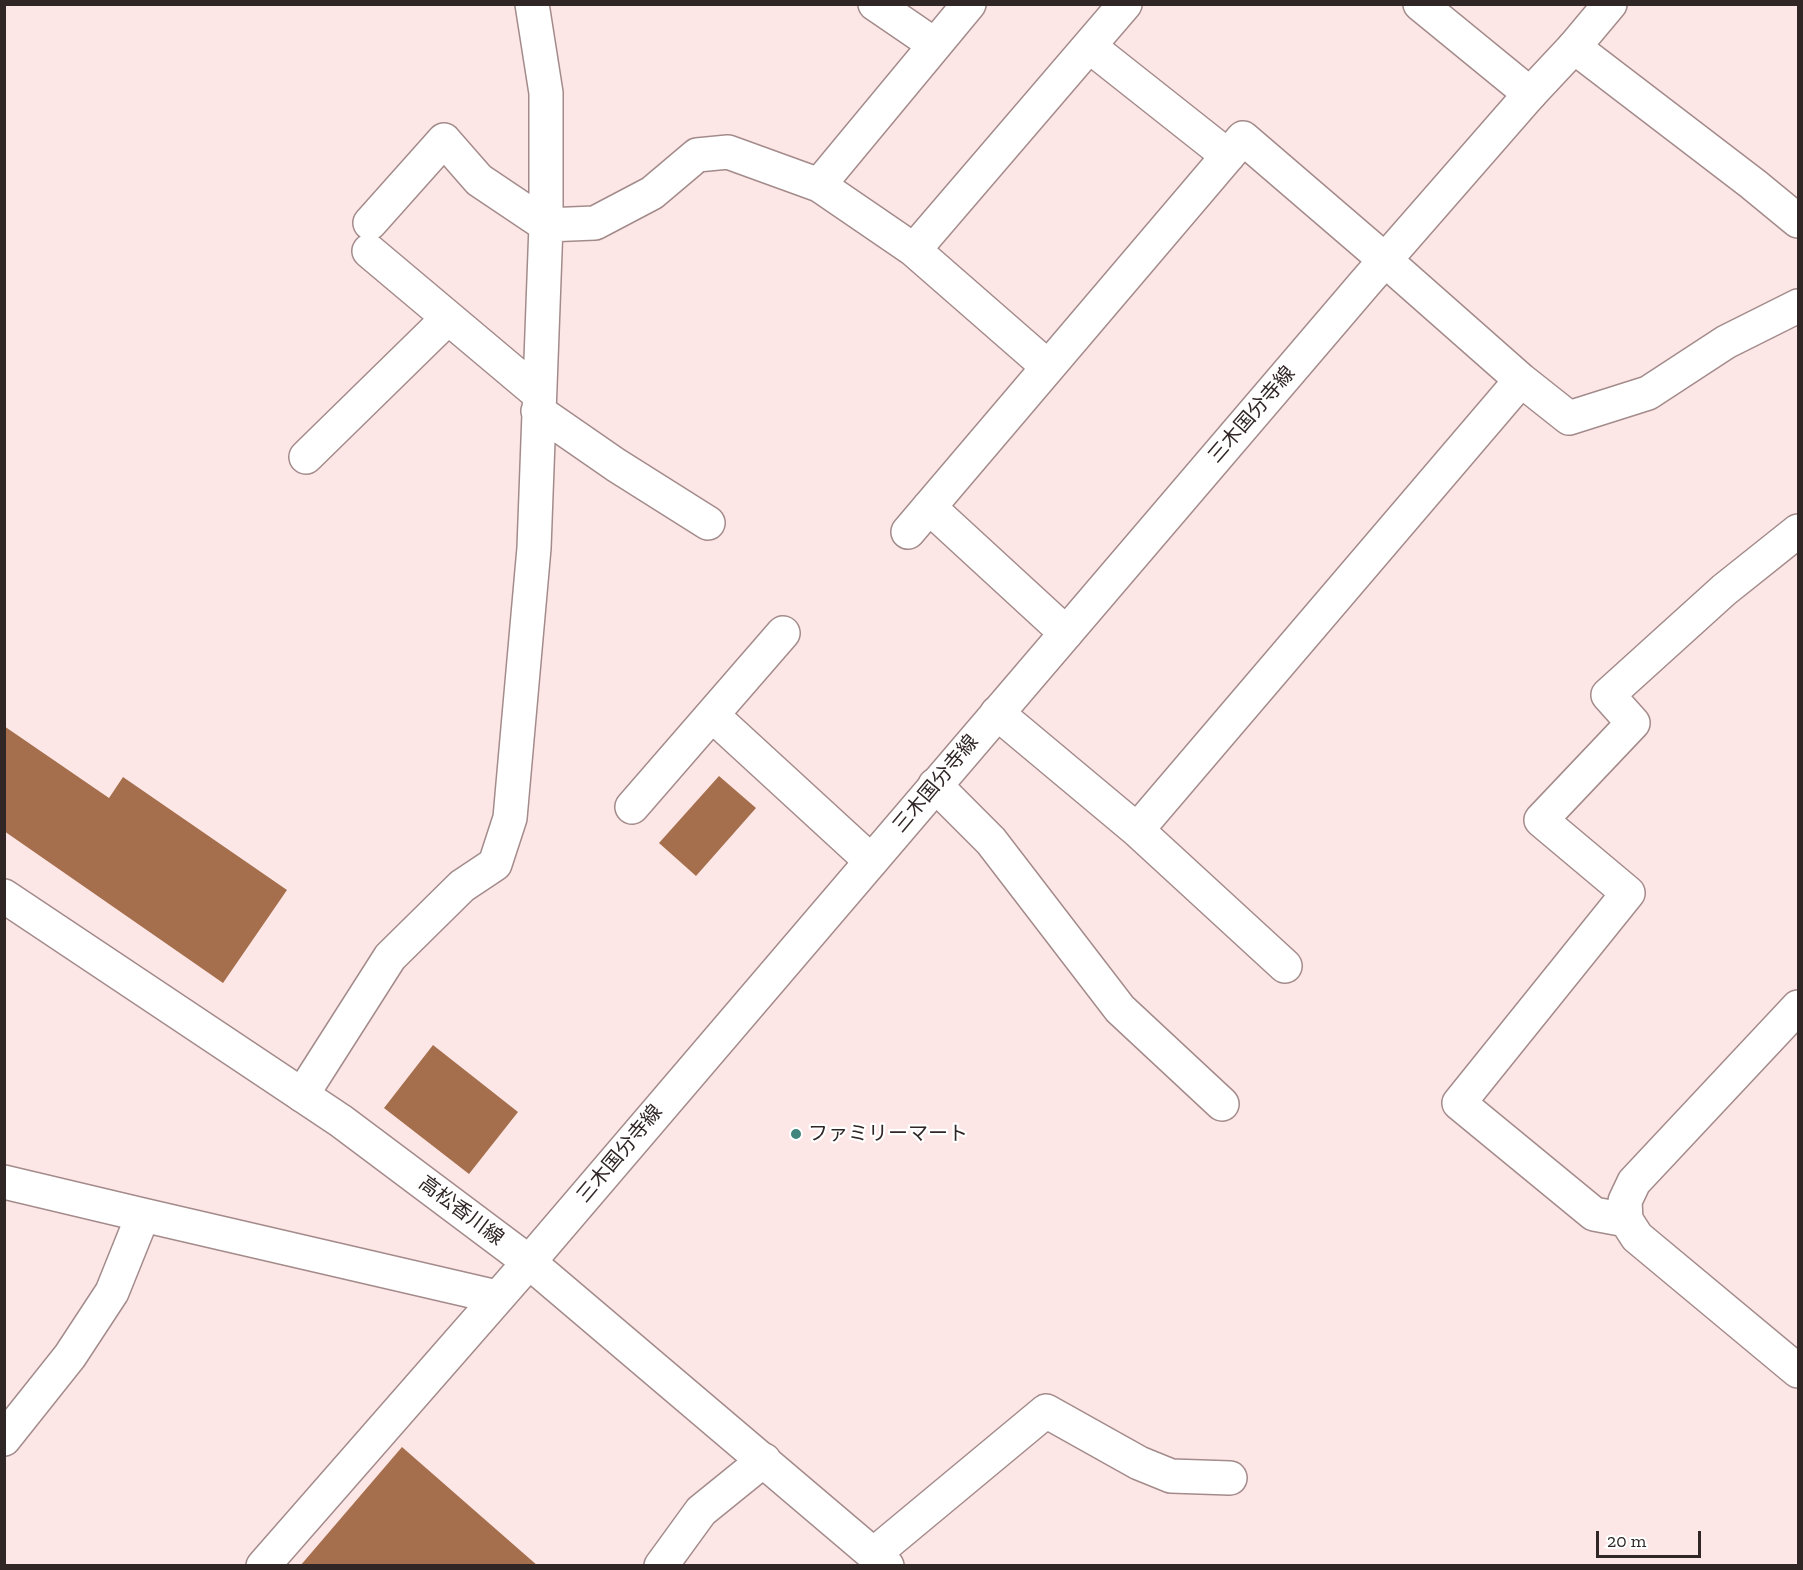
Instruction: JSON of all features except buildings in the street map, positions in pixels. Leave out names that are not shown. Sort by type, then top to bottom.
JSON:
[{"type":"street","points":[[302,1095],[390,957],[462,886],[495,864],[510,818],[534,548],[546,225],[546,93],[532,4]]},
{"type":"street","points":[[875,4],[935,45]]},
{"type":"street","points":[[819,185],[969,4]]},
{"type":"street","points":[[914,250],[1125,4]]},
{"type":"street","points":[[1420,4],[1530,94]]},
{"type":"street","name":"三木国分寺線","points":[[263,1566],[529,1262],[1385,260],[1610,4]]},
{"type":"street","points":[[1089,46],[1228,156]]},
{"type":"street","points":[[1574,47],[1798,221]]},
{"type":"street","points":[[908,532],[1243,138],[1521,380],[1569,418],[1648,393],[1726,342],[1798,306]]},
{"type":"street","points":[[708,524],[616,465],[539,403],[448,318],[369,237],[444,140],[479,180],[546,225],[594,223],[652,193],[697,155],[728,152],[819,185],[914,250],[1048,367]]},
{"type":"street","points":[[306,457],[448,318]]},
{"type":"street","points":[[1137,830],[1521,380]]},
{"type":"street","points":[[929,507],[1066,633]]},
{"type":"street","points":[[1626,1220],[1594,1214],[1460,1103],[1628,893],[1541,820],[1634,723],[1608,695],[1724,590],[1798,531]]},
{"type":"street","points":[[632,807],[783,633]]},
{"type":"street","points":[[997,713],[1137,830],[1285,966]]},
{"type":"street","points":[[712,715],[871,861]]},
{"type":"street","points":[[935,786],[992,841],[1120,1009],[1222,1104]]},
{"type":"street","name":"高松香川線","points":[[4,896],[341,1121],[529,1262],[881,1560]]},
{"type":"street","points":[[1798,1007],[1634,1182],[1625,1201],[1626,1220],[1637,1237],[1798,1371]]},
{"type":"street","points":[[4,1182],[498,1297]]},
{"type":"street","points":[[4,1439],[70,1356],[112,1292],[142,1215]]},
{"type":"street","points":[[881,1560],[1046,1411],[1139,1463],[1171,1476],[1230,1478]]},
{"type":"street","points":[[661,1566],[701,1511],[764,1460]]},
{"type":"place","name":"ファミリーマート","points":[[796,1134]]}]
